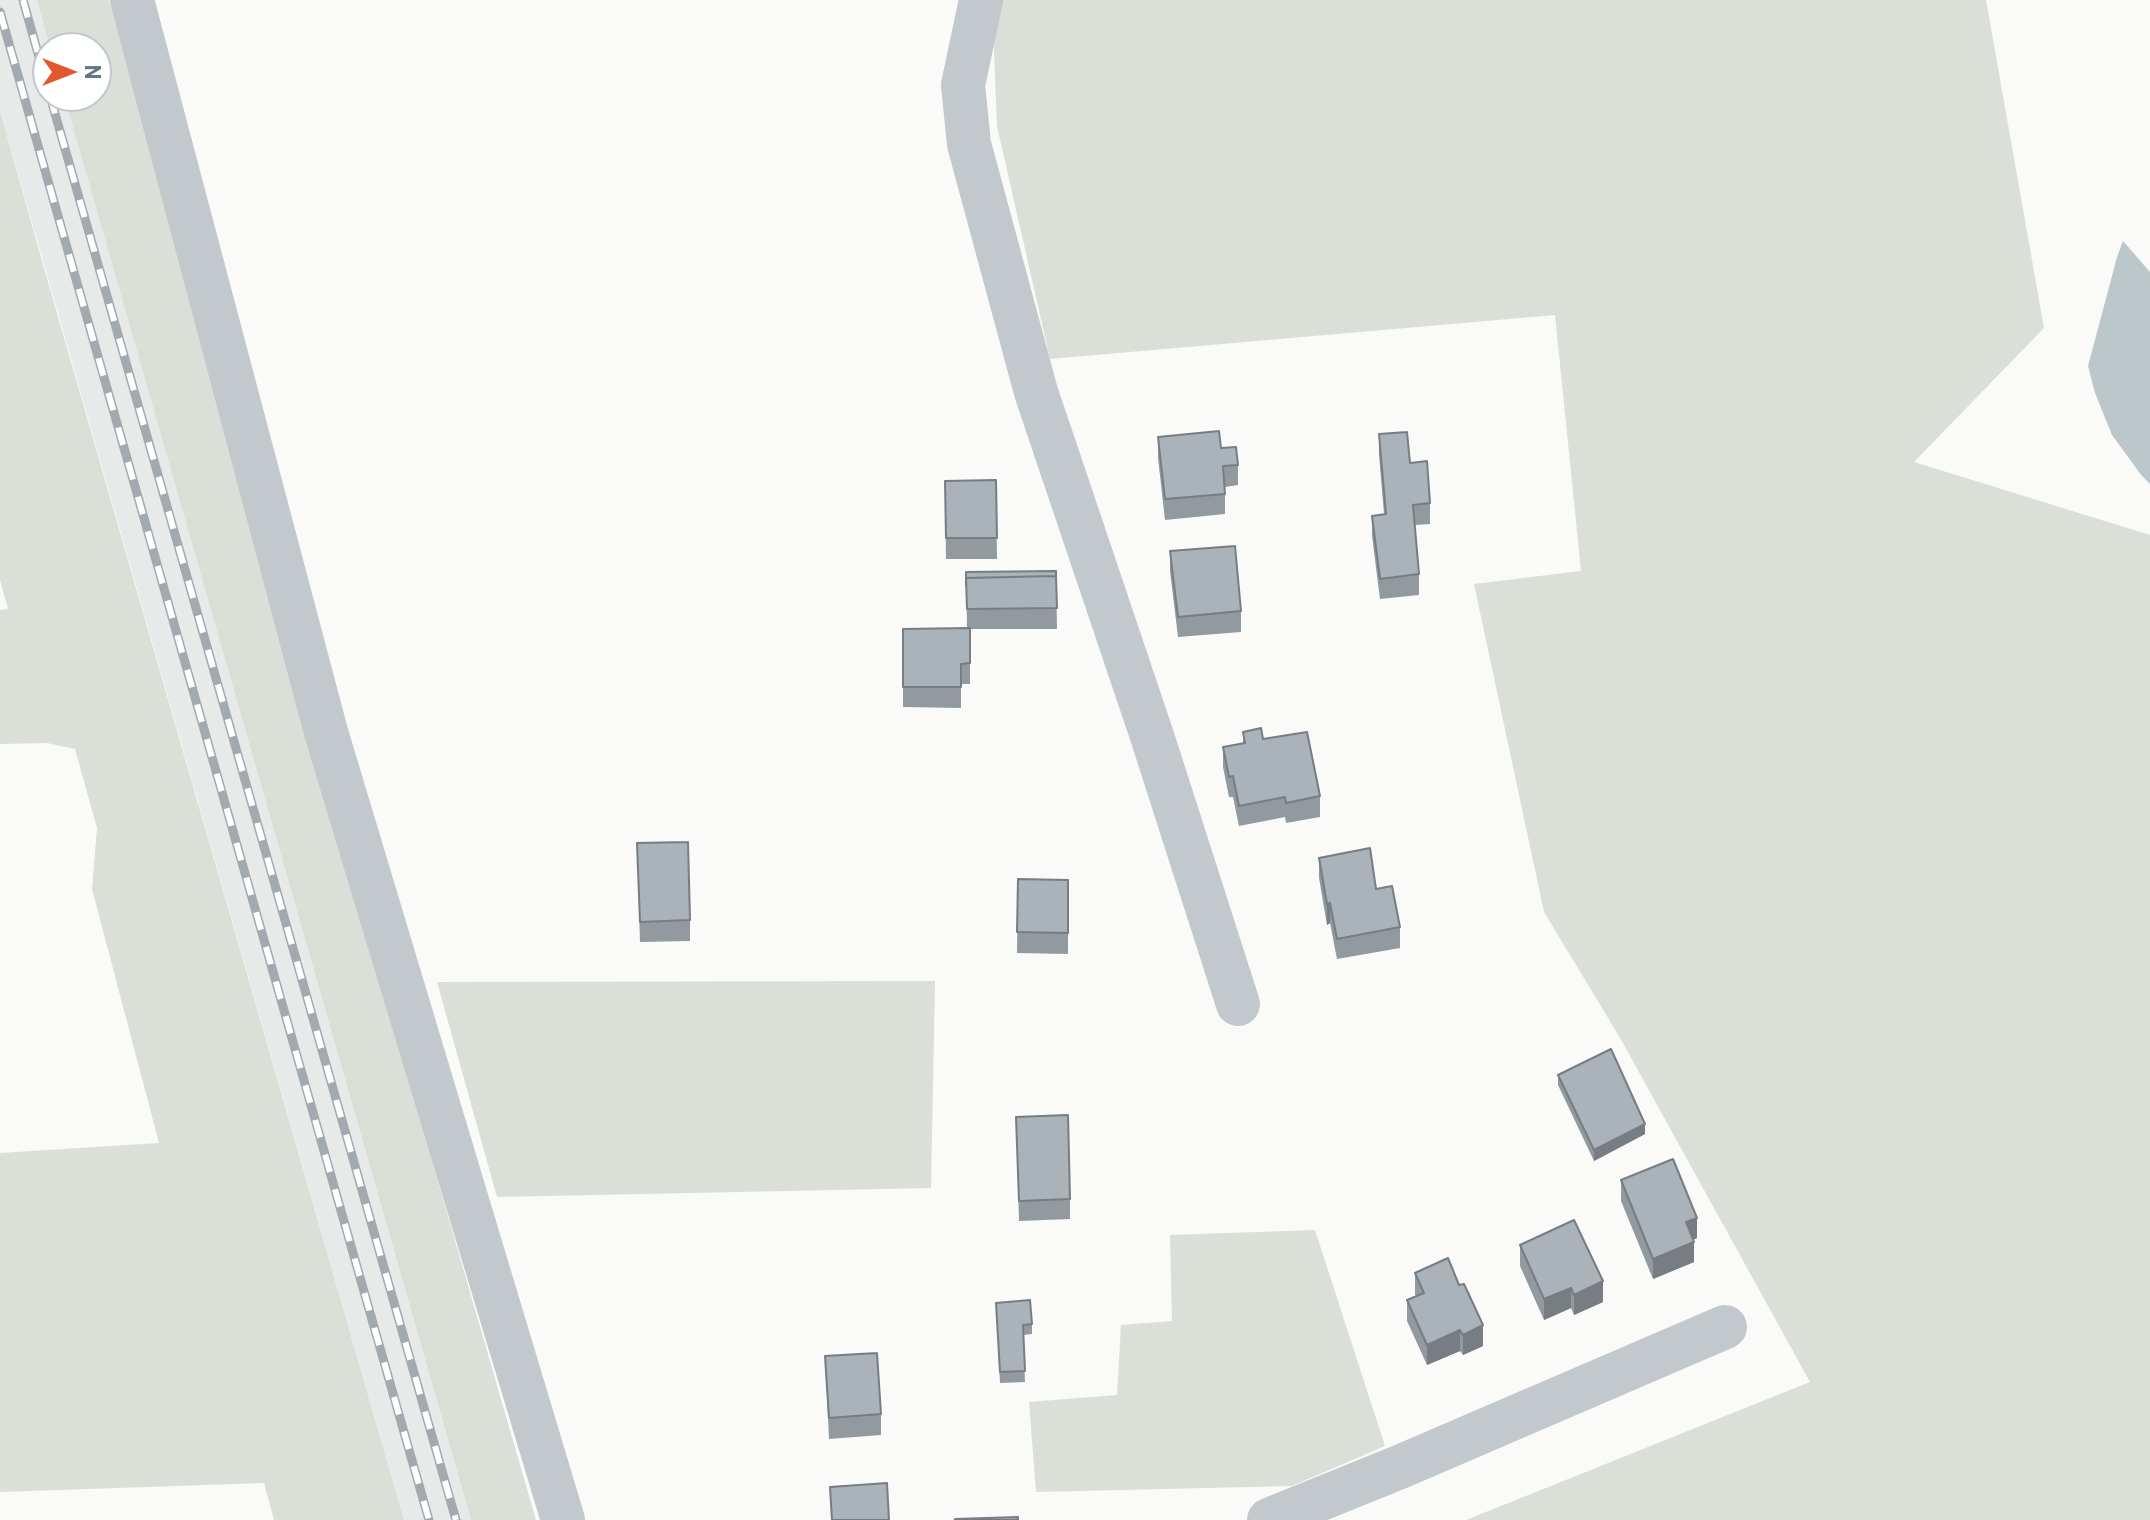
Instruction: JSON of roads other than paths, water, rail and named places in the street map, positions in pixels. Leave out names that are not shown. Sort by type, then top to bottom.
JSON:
[{"type":"street","points":[[132,0],[326,732],[563,1520]]},
{"type":"street","points":[[981,0],[963,85],[969,144],[1036,392],[1238,1004]]},
{"type":"street","points":[[1269,1520],[1725,1327]]},
{"type":"railway","points":[[23,0],[32,32]]},
{"type":"railway","points":[[0,12],[429,1520]]},
{"type":"railway","points":[[55,112],[456,1520]]}]
